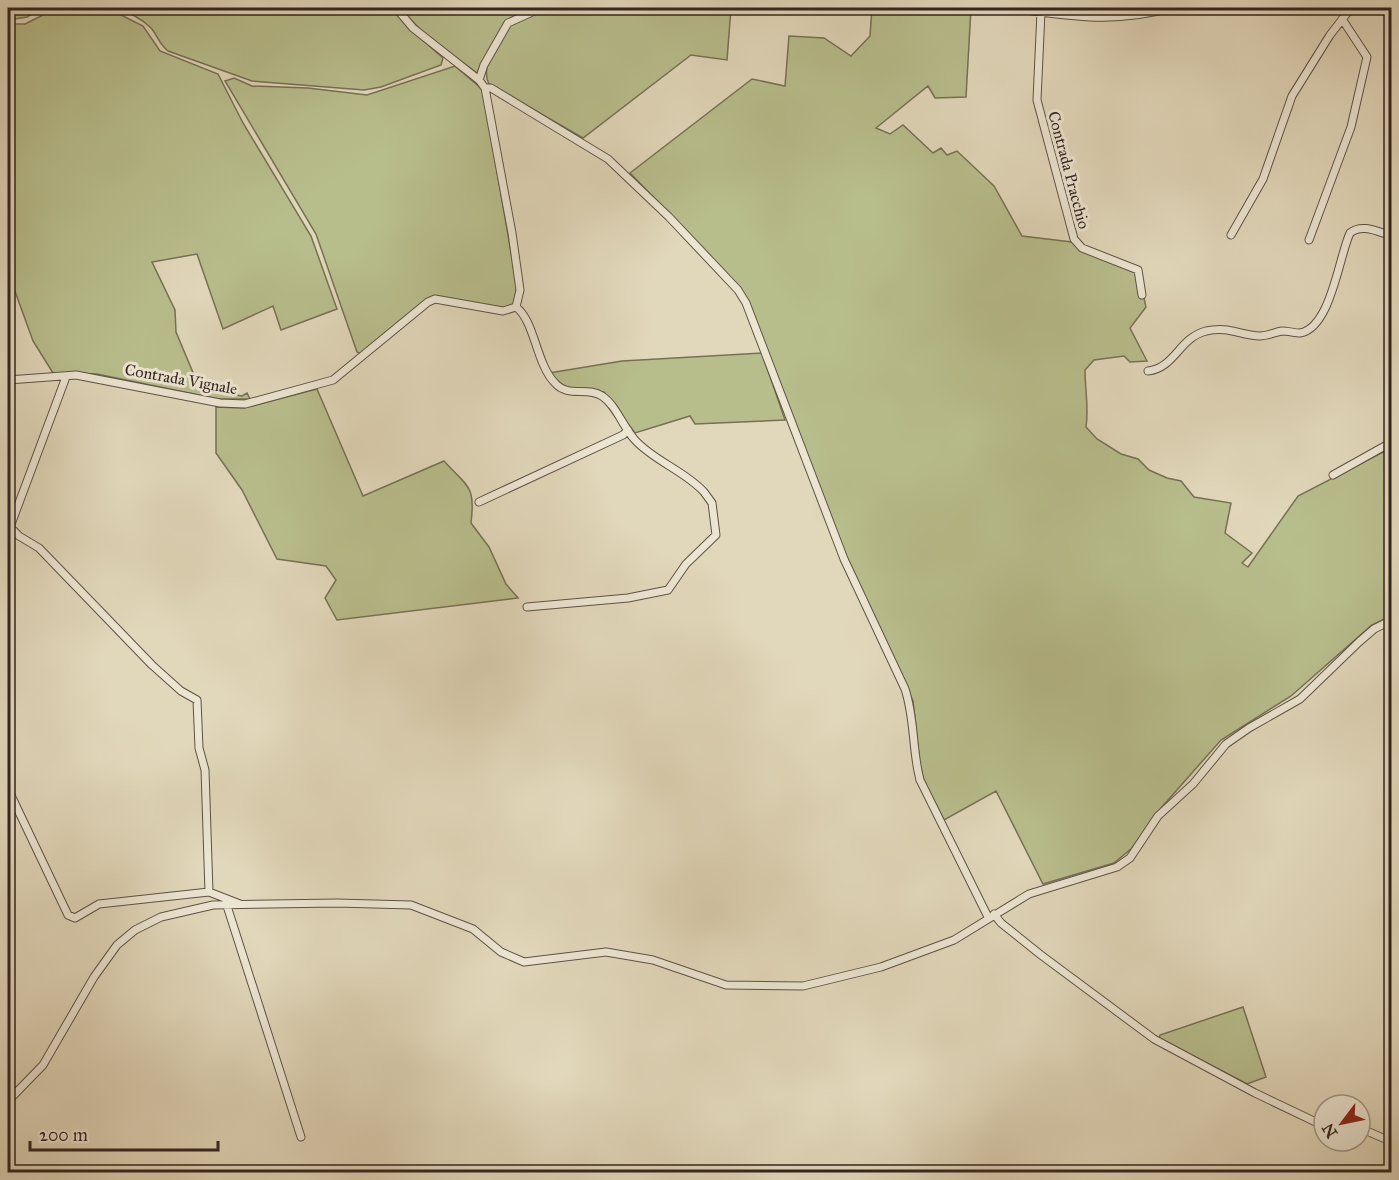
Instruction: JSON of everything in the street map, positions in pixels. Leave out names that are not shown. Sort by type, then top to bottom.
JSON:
[{"type":"street","points":[[396,8],[413,28],[479,80],[485,88],[512,233],[520,290],[516,307],[523,314],[542,363],[554,382],[566,391],[588,392],[604,398],[640,445],[692,481],[709,497],[717,529],[714,539],[686,564],[668,590],[628,598],[527,607]]},
{"type":"street","points":[[479,80],[484,65],[508,23],[541,8]]},
{"type":"street","points":[[1012,8],[1091,18],[1171,8]]},
{"type":"street","points":[[1231,235],[1263,179],[1292,96],[1342,19],[1352,8]]},
{"type":"street","name":"Contrada Pracchio","points":[[1041,12],[1037,100],[1074,239],[1082,248],[1138,270],[1142,295]]},
{"type":"street","points":[[1309,240],[1351,127],[1367,57],[1342,19]]},
{"type":"street","points":[[485,88],[491,88],[568,133],[628,176],[731,283],[746,303],[844,559],[905,689],[912,712],[916,764],[920,780],[991,915],[1154,1039],[1255,1093],[1312,1120]]},
{"type":"street","points":[[1148,371],[1166,365],[1187,340],[1206,331],[1227,328],[1260,336],[1284,331],[1299,333],[1309,329],[1325,307],[1350,233],[1360,228],[1392,236]]},
{"type":"street","name":"Contrada Vignale","points":[[8,380],[99,378],[220,403],[245,404],[333,380],[428,302],[435,299],[503,311],[516,307]]},
{"type":"street","points":[[66,377],[9,526],[19,536],[39,548],[152,665],[181,691],[197,700],[199,748],[205,770],[210,892]]},
{"type":"street","points":[[479,502],[624,435],[628,430]]},
{"type":"street","points":[[1333,475],[1392,442]]},
{"type":"street","points":[[8,1101],[43,1065],[94,977],[124,938],[161,916],[213,905],[390,903],[411,905],[473,929],[501,952],[524,962],[606,952],[653,960],[726,985],[803,986],[856,975],[954,940],[991,915],[1029,894],[1116,867],[1130,858],[1158,816],[1193,784],[1226,744],[1300,699],[1374,629],[1392,620]]},
{"type":"street","points":[[8,789],[68,915],[75,918],[99,904],[210,892],[243,905]]},
{"type":"street","points":[[227,906],[301,1137]]},
{"type":"street","points":[[1372,1133],[1392,1142]]},
{"type":"green space","points":[[8,8],[43,8],[27,17],[8,20]]},
{"type":"green space","points":[[57,8],[101,8],[121,15],[143,26],[160,51],[218,74],[243,123],[311,236],[337,309],[281,330],[273,306],[223,329],[197,254],[152,262],[175,310],[176,332],[197,382],[208,390],[242,396],[247,393],[250,399],[218,399],[97,374],[53,373],[33,341],[8,272],[8,24],[25,24]]},
{"type":"green space","points":[[116,8],[391,8],[409,28],[443,58],[441,65],[381,87],[364,90],[252,81],[168,51],[147,25],[135,16]]},
{"type":"green space","points":[[399,8],[535,8],[519,13],[507,21],[477,73],[425,34]]},
{"type":"green space","points":[[545,8],[731,8],[727,60],[691,55],[583,138],[489,84],[487,67],[499,39],[519,19]]},
{"type":"green space","points":[[872,8],[971,8],[966,97],[935,98],[928,86],[876,128],[890,134],[903,125],[933,153],[941,148],[947,155],[957,151],[994,186],[1022,236],[1072,242],[1081,250],[1136,272],[1140,298],[1144,298],[1146,307],[1130,328],[1147,361],[1130,362],[1124,356],[1094,360],[1085,370],[1086,427],[1097,439],[1121,454],[1138,459],[1149,470],[1181,481],[1194,497],[1231,503],[1225,533],[1252,553],[1242,563],[1248,567],[1298,496],[1385,451],[1392,475],[1391,616],[1372,625],[1291,696],[1221,740],[1161,808],[1132,848],[1114,863],[1043,884],[996,791],[944,820],[924,781],[913,701],[840,543],[748,302],[695,240],[630,173],[752,79],[785,86],[789,36],[824,38],[851,56],[870,36]]},
{"type":"green space","points":[[455,66],[483,90],[517,287],[513,306],[502,309],[438,297],[361,354],[357,352],[316,234],[225,81],[234,78],[252,86],[308,88],[367,95]]},
{"type":"green space","points":[[762,353],[785,420],[695,424],[690,416],[635,433],[604,392],[566,389],[549,373],[622,361]]},
{"type":"green space","points":[[317,389],[363,496],[444,461],[468,487],[472,500],[471,523],[489,547],[506,584],[518,598],[337,620],[325,598],[336,580],[326,566],[277,559],[242,490],[216,453],[216,407],[244,408]]},
{"type":"green space","points":[[1243,1007],[1266,1077],[1247,1084],[1159,1038],[1160,1035]]}]
